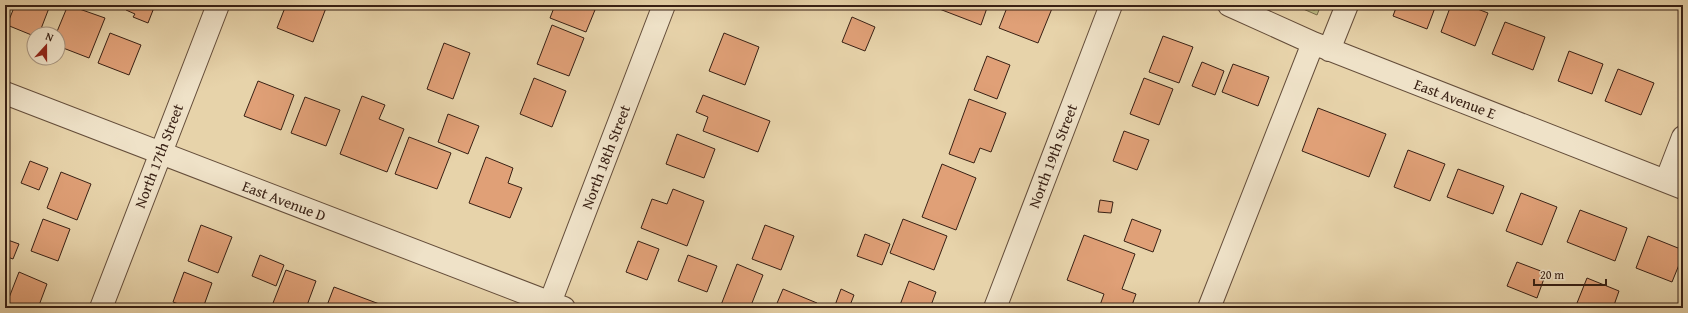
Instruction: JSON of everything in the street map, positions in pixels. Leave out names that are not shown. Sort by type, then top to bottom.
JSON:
[{"type":"street","name":"North 17th Street","points":[[101,308],[218,5]]},
{"type":"street","name":"North 18th Street","points":[[554,306],[664,5]]},
{"type":"street","name":"North 19th Street","points":[[995,308],[1111,5]]},
{"type":"street","name":"East Avenue E","points":[[1229,5],[1321,46],[1675,184]]},
{"type":"street","points":[[1209,308],[1321,46],[1347,5]]},
{"type":"street","name":"East Avenue D","points":[[5,93],[554,306]]},
{"type":"street","points":[[1675,184],[1683,137]]},
{"type":"shaded area","points":[[1294,5],[1321,5],[1317,15]]},
{"type":"building","points":[[15,5],[42,5],[49,8],[42,26],[26,26],[26,33],[7,25]]},
{"type":"building","points":[[68,5],[105,18],[89,58],[66,49],[66,26],[59,26]]},
{"type":"building","points":[[128,5],[155,5],[148,23],[133,17],[135,14],[126,10]]},
{"type":"building","points":[[286,5],[319,5],[326,8],[313,42],[277,28]]},
{"type":"building","points":[[555,5],[597,5],[586,32],[550,18]]},
{"type":"building","points":[[929,5],[988,5],[981,25]]},
{"type":"building","points":[[1008,5],[1053,6],[1038,43],[999,28]]},
{"type":"building","points":[[1397,5],[1436,5],[1427,29],[1393,16]]},
{"type":"building","points":[[1451,5],[1467,5],[1488,13],[1475,46],[1441,32]]},
{"type":"building","points":[[1494,5],[1506,5],[1504,9]]},
{"type":"building","points":[[1620,5],[1631,5],[1629,9]]},
{"type":"building","points":[[852,17],[875,27],[865,51],[842,42]]},
{"type":"building","points":[[1505,22],[1545,37],[1533,70],[1492,54]]},
{"type":"building","points":[[552,25],[584,38],[569,76],[537,64]]},
{"type":"building","points":[[110,33],[141,45],[129,75],[98,63]]},
{"type":"building","points":[[724,33],[759,47],[745,85],[709,71]]},
{"type":"building","points":[[1163,36],[1193,47],[1179,83],[1149,72]]},
{"type":"building","points":[[444,43],[470,53],[453,99],[427,89]]},
{"type":"building","points":[[1569,51],[1603,64],[1592,94],[1558,81]]},
{"type":"building","points":[[987,56],[1010,65],[997,99],[974,90]]},
{"type":"building","points":[[1202,62],[1224,71],[1215,95],[1192,86]]},
{"type":"building","points":[[1233,64],[1269,77],[1258,106],[1222,92]]},
{"type":"building","points":[[1618,69],[1654,83],[1641,115],[1605,101]]},
{"type":"building","points":[[534,78],[566,91],[552,127],[520,114]]},
{"type":"building","points":[[1144,78],[1173,89],[1159,125],[1130,114]]},
{"type":"building","points":[[258,81],[294,95],[281,130],[244,116]]},
{"type":"building","points":[[703,95],[770,121],[758,152],[703,131],[708,117],[696,112]]},
{"type":"building","points":[[362,96],[385,105],[379,119],[404,129],[387,172],[340,154]]},
{"type":"building","points":[[305,97],[340,110],[326,146],[291,133]]},
{"type":"building","points":[[969,99],[1006,113],[991,152],[980,148],[974,163],[949,154]]},
{"type":"building","points":[[1318,108],[1386,134],[1369,177],[1302,151]]},
{"type":"building","points":[[448,114],[479,126],[468,154],[438,142]]},
{"type":"building","points":[[1124,131],[1149,140],[1137,170],[1113,161]]},
{"type":"building","points":[[677,134],[715,149],[704,178],[666,164]]},
{"type":"building","points":[[409,137],[451,153],[437,189],[395,174]]},
{"type":"building","points":[[1408,150],[1445,164],[1430,201],[1394,187]]},
{"type":"building","points":[[486,157],[513,168],[508,183],[522,188],[510,218],[469,203]]},
{"type":"building","points":[[30,161],[48,168],[39,190],[21,183]]},
{"type":"building","points":[[942,164],[976,178],[956,230],[922,217]]},
{"type":"building","points":[[1458,169],[1504,186],[1493,214],[1447,197]]},
{"type":"building","points":[[61,172],[91,184],[77,220],[47,208]]},
{"type":"building","points":[[673,189],[704,201],[687,246],[641,228],[652,199],[667,204]]},
{"type":"building","points":[[1521,193],[1557,207],[1542,245],[1506,231]]},
{"type":"building","points":[[1100,200],[1113,202],[1111,213],[1098,212]]},
{"type":"building","points":[[1580,210],[1627,228],[1615,261],[1567,242]]},
{"type":"building","points":[[43,219],[70,229],[58,261],[31,251]]},
{"type":"building","points":[[903,219],[947,236],[934,270],[890,253]]},
{"type":"building","points":[[1132,219],[1161,230],[1153,252],[1124,241]]},
{"type":"building","points":[[201,225],[232,237],[218,273],[188,261]]},
{"type":"building","points":[[765,225],[794,236],[781,270],[752,259]]},
{"type":"building","points":[[865,234],[890,244],[882,265],[857,256]]},
{"type":"building","points":[[1084,235],[1135,254],[1122,289],[1136,294],[1131,308],[1099,308],[1104,294],[1067,280]]},
{"type":"building","points":[[1648,236],[1683,250],[1683,255],[1672,282],[1636,268]]},
{"type":"building","points":[[5,239],[19,244],[13,259],[5,256]]},
{"type":"building","points":[[638,241],[659,249],[647,280],[626,272]]},
{"type":"building","points":[[260,255],[284,265],[276,286],[252,276]]},
{"type":"building","points":[[688,255],[717,266],[707,292],[678,281]]},
{"type":"building","points":[[1517,262],[1546,273],[1537,298],[1507,286]]},
{"type":"building","points":[[737,264],[763,275],[750,308],[730,308],[721,305]]},
{"type":"building","points":[[286,270],[316,281],[306,308],[287,308],[273,303]]},
{"type":"building","points":[[19,272],[47,284],[38,308],[5,308]]},
{"type":"building","points":[[184,272],[212,283],[203,308],[189,308],[173,302]]},
{"type":"building","points":[[1587,278],[1619,291],[1613,308],[1575,308]]},
{"type":"building","points":[[909,281],[936,292],[930,308],[907,308],[900,305]]},
{"type":"building","points":[[334,287],[382,305],[380,308],[326,308]]},
{"type":"building","points":[[783,289],[817,303],[816,308],[775,308]]},
{"type":"building","points":[[841,289],[854,295],[849,308],[834,308]]}]
